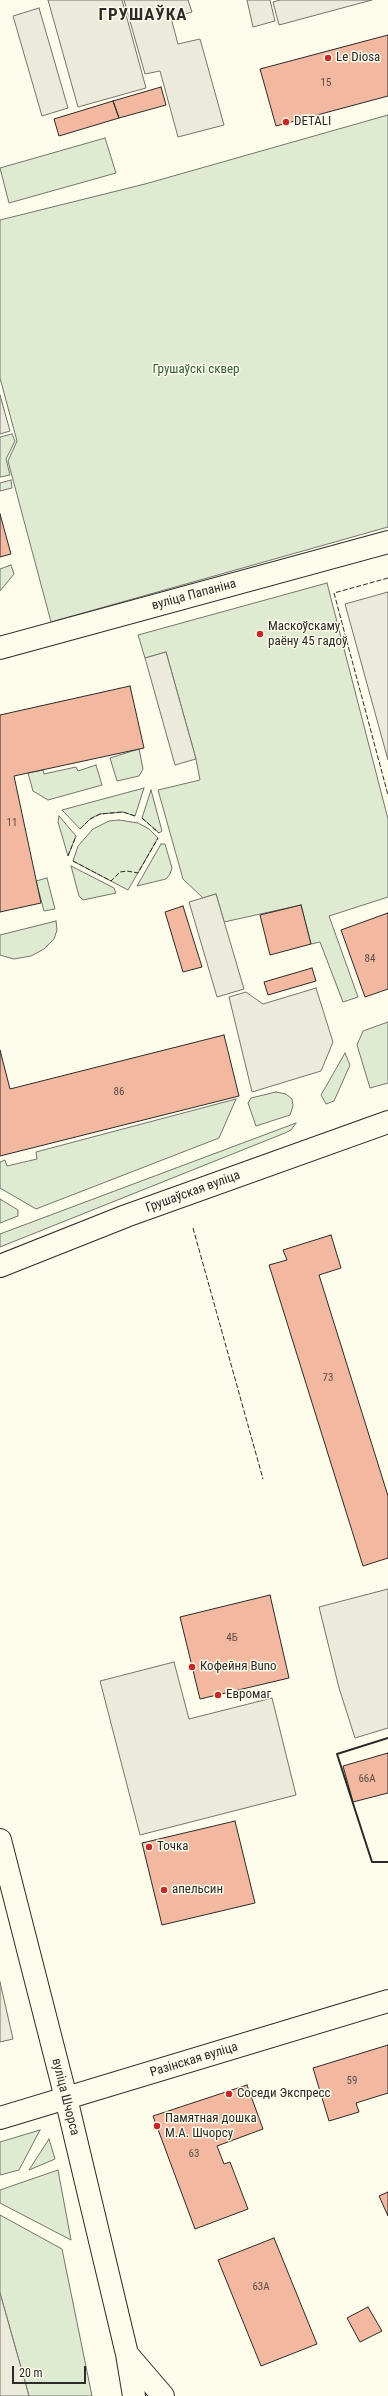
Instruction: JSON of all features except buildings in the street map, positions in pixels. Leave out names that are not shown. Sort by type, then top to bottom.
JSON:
[{"type":"street","name":"вуліца Папаніна","points":[[0,648],[388,542]]},
{"type":"street","name":"Грушаўская вуліца","points":[[0,1266],[126,1216],[388,1122]]},
{"type":"street","name":"вуліца Шчорса","points":[[0,1840],[66,2098],[127,2354],[134,2396]]},
{"type":"street","name":"Разінская вуліца","points":[[0,2118],[388,2001]]},
{"type":"street","name":"вуліца Шчорса","points":[[127,2354],[163,2396]]},
{"type":"green space","name":"Грушаўскі сквер","points":[[388,115],[388,527],[51,622],[8,461],[17,441],[0,378],[0,220],[145,184]]},
{"type":"green space","points":[[105,138],[116,173],[9,203],[0,168]]},
{"type":"green space","points":[[12,434],[15,441],[6,459],[10,475],[0,477],[0,437]]},
{"type":"green space","points":[[11,480],[12,488],[0,491],[0,483]]},
{"type":"green space","points":[[11,565],[14,574],[0,591],[0,569]]},
{"type":"green space","points":[[327,583],[388,819],[388,897],[329,916],[358,997],[343,1002],[320,942],[311,944],[301,905],[224,922],[216,894],[203,898],[183,879],[158,790],[200,780],[196,759],[166,652],[145,658],[138,635]]},
{"type":"green space","points":[[139,749],[143,769],[139,776],[117,781],[110,758]]},
{"type":"green space","points":[[96,765],[102,785],[48,800],[33,791],[28,773],[43,770],[44,774],[76,767],[78,771]]},
{"type":"green space","points":[[144,788],[135,816],[123,812],[100,814],[90,819],[80,829],[62,810]]},
{"type":"green space","points":[[151,790],[162,831],[159,833],[142,818]]},
{"type":"green space","points":[[59,816],[76,836],[68,856],[58,822]]},
{"type":"green space","points":[[119,820],[138,823],[149,829],[158,838],[128,890],[73,861],[78,846],[93,829],[109,821]]},
{"type":"green space","points":[[161,844],[165,844],[172,868],[170,874],[166,879],[137,886]]},
{"type":"green space","points":[[71,866],[114,888],[116,893],[83,900],[79,896]]},
{"type":"green space","points":[[47,878],[55,909],[44,911],[36,881]]},
{"type":"green space","points":[[56,921],[57,930],[54,939],[44,949],[31,956],[14,959],[0,955],[0,935]]},
{"type":"green space","points":[[388,1022],[388,1083],[370,1088],[357,1045],[363,1031]]},
{"type":"green space","points":[[345,1053],[350,1065],[334,1101],[326,1104],[321,1095]]},
{"type":"green space","points":[[276,1092],[286,1094],[292,1099],[293,1106],[290,1115],[256,1126],[248,1103],[251,1098]]},
{"type":"green space","points":[[236,1099],[219,1138],[36,1209],[0,1188],[0,1162],[5,1160],[7,1166],[37,1159],[36,1152]]},
{"type":"green space","points":[[296,1123],[291,1130],[285,1133],[0,1247],[0,1234]]},
{"type":"green space","points":[[0,1199],[18,1210],[18,1216],[0,1223]]},
{"type":"green space","points":[[40,2130],[19,2170],[0,2175],[0,2142]]},
{"type":"green space","points":[[49,2139],[55,2159],[29,2170]]},
{"type":"green space","points":[[58,2170],[71,2240],[0,2203],[0,2190]]},
{"type":"green space","points":[[0,2215],[62,2249],[92,2396],[29,2396],[0,2293]]},
{"type":"shaded area","points":[[48,0],[122,0],[146,88],[78,107]]},
{"type":"shaded area","points":[[124,0],[188,0],[192,12],[171,18],[178,44],[200,39],[224,125],[178,137],[160,71],[145,74]]},
{"type":"shaded area","points":[[247,0],[270,0],[275,21],[253,27]]},
{"type":"shaded area","points":[[280,0],[372,0],[279,25],[273,2]]},
{"type":"shaded area","points":[[39,8],[68,108],[42,116],[13,16]]},
{"type":"shaded area","points":[[0,395],[10,431],[0,434]]},
{"type":"shaded area","points":[[388,592],[388,760],[345,604]]},
{"type":"shaded area","points":[[166,652],[196,759],[175,765],[145,658]]},
{"type":"shaded area","points":[[216,894],[244,989],[217,997],[189,902]]},
{"type":"shaded area","points":[[316,988],[333,1042],[321,1071],[252,1092],[229,997],[246,992],[263,1004]]},
{"type":"shaded area","points":[[388,1589],[388,1728],[355,1738],[339,1688],[319,1607]]},
{"type":"shaded area","points":[[174,1662],[189,1719],[272,1698],[296,1795],[140,1835],[100,1681]]},
{"type":"shaded area","points":[[0,1982],[13,2039],[0,2042]]},
{"type":"shaded area","points":[[0,2293],[29,2396],[0,2396]]},
{"type":"fence","points":[[388,578],[334,593],[388,795]]},
{"type":"fence","points":[[80,829],[90,819],[100,814],[123,812],[135,816]]},
{"type":"fence","points":[[142,818],[159,833]]},
{"type":"fence","points":[[68,856],[76,836]]},
{"type":"fence","points":[[73,861],[111,881],[120,872],[127,871],[138,873],[158,838]]},
{"type":"fence","points":[[193,1228],[263,1479]]},
{"type":"wall","points":[[388,1738],[337,1754],[372,1862],[388,1862]]},
{"type":"place","name":"Le Diosa","points":[[328,58]]},
{"type":"place","name":"DETALI","points":[[286,122]]},
{"type":"place","name":"Маскоўскаму раёну 45 гадоў","points":[[260,634]]},
{"type":"place","name":"Кофейня Buno","points":[[192,1667]]},
{"type":"place","name":"Евромаг","points":[[218,1695]]},
{"type":"place","name":"Точка","points":[[149,1847]]},
{"type":"place","name":"апельсин","points":[[164,1890]]},
{"type":"place","name":"Соседи Экспресс","points":[[229,2094]]},
{"type":"place","name":"Памятная дошка М.А. Шчорсу","points":[[157,2126]]},
{"type":"district","name":"ГРУШАЎКА","points":[[143,16]]}]
